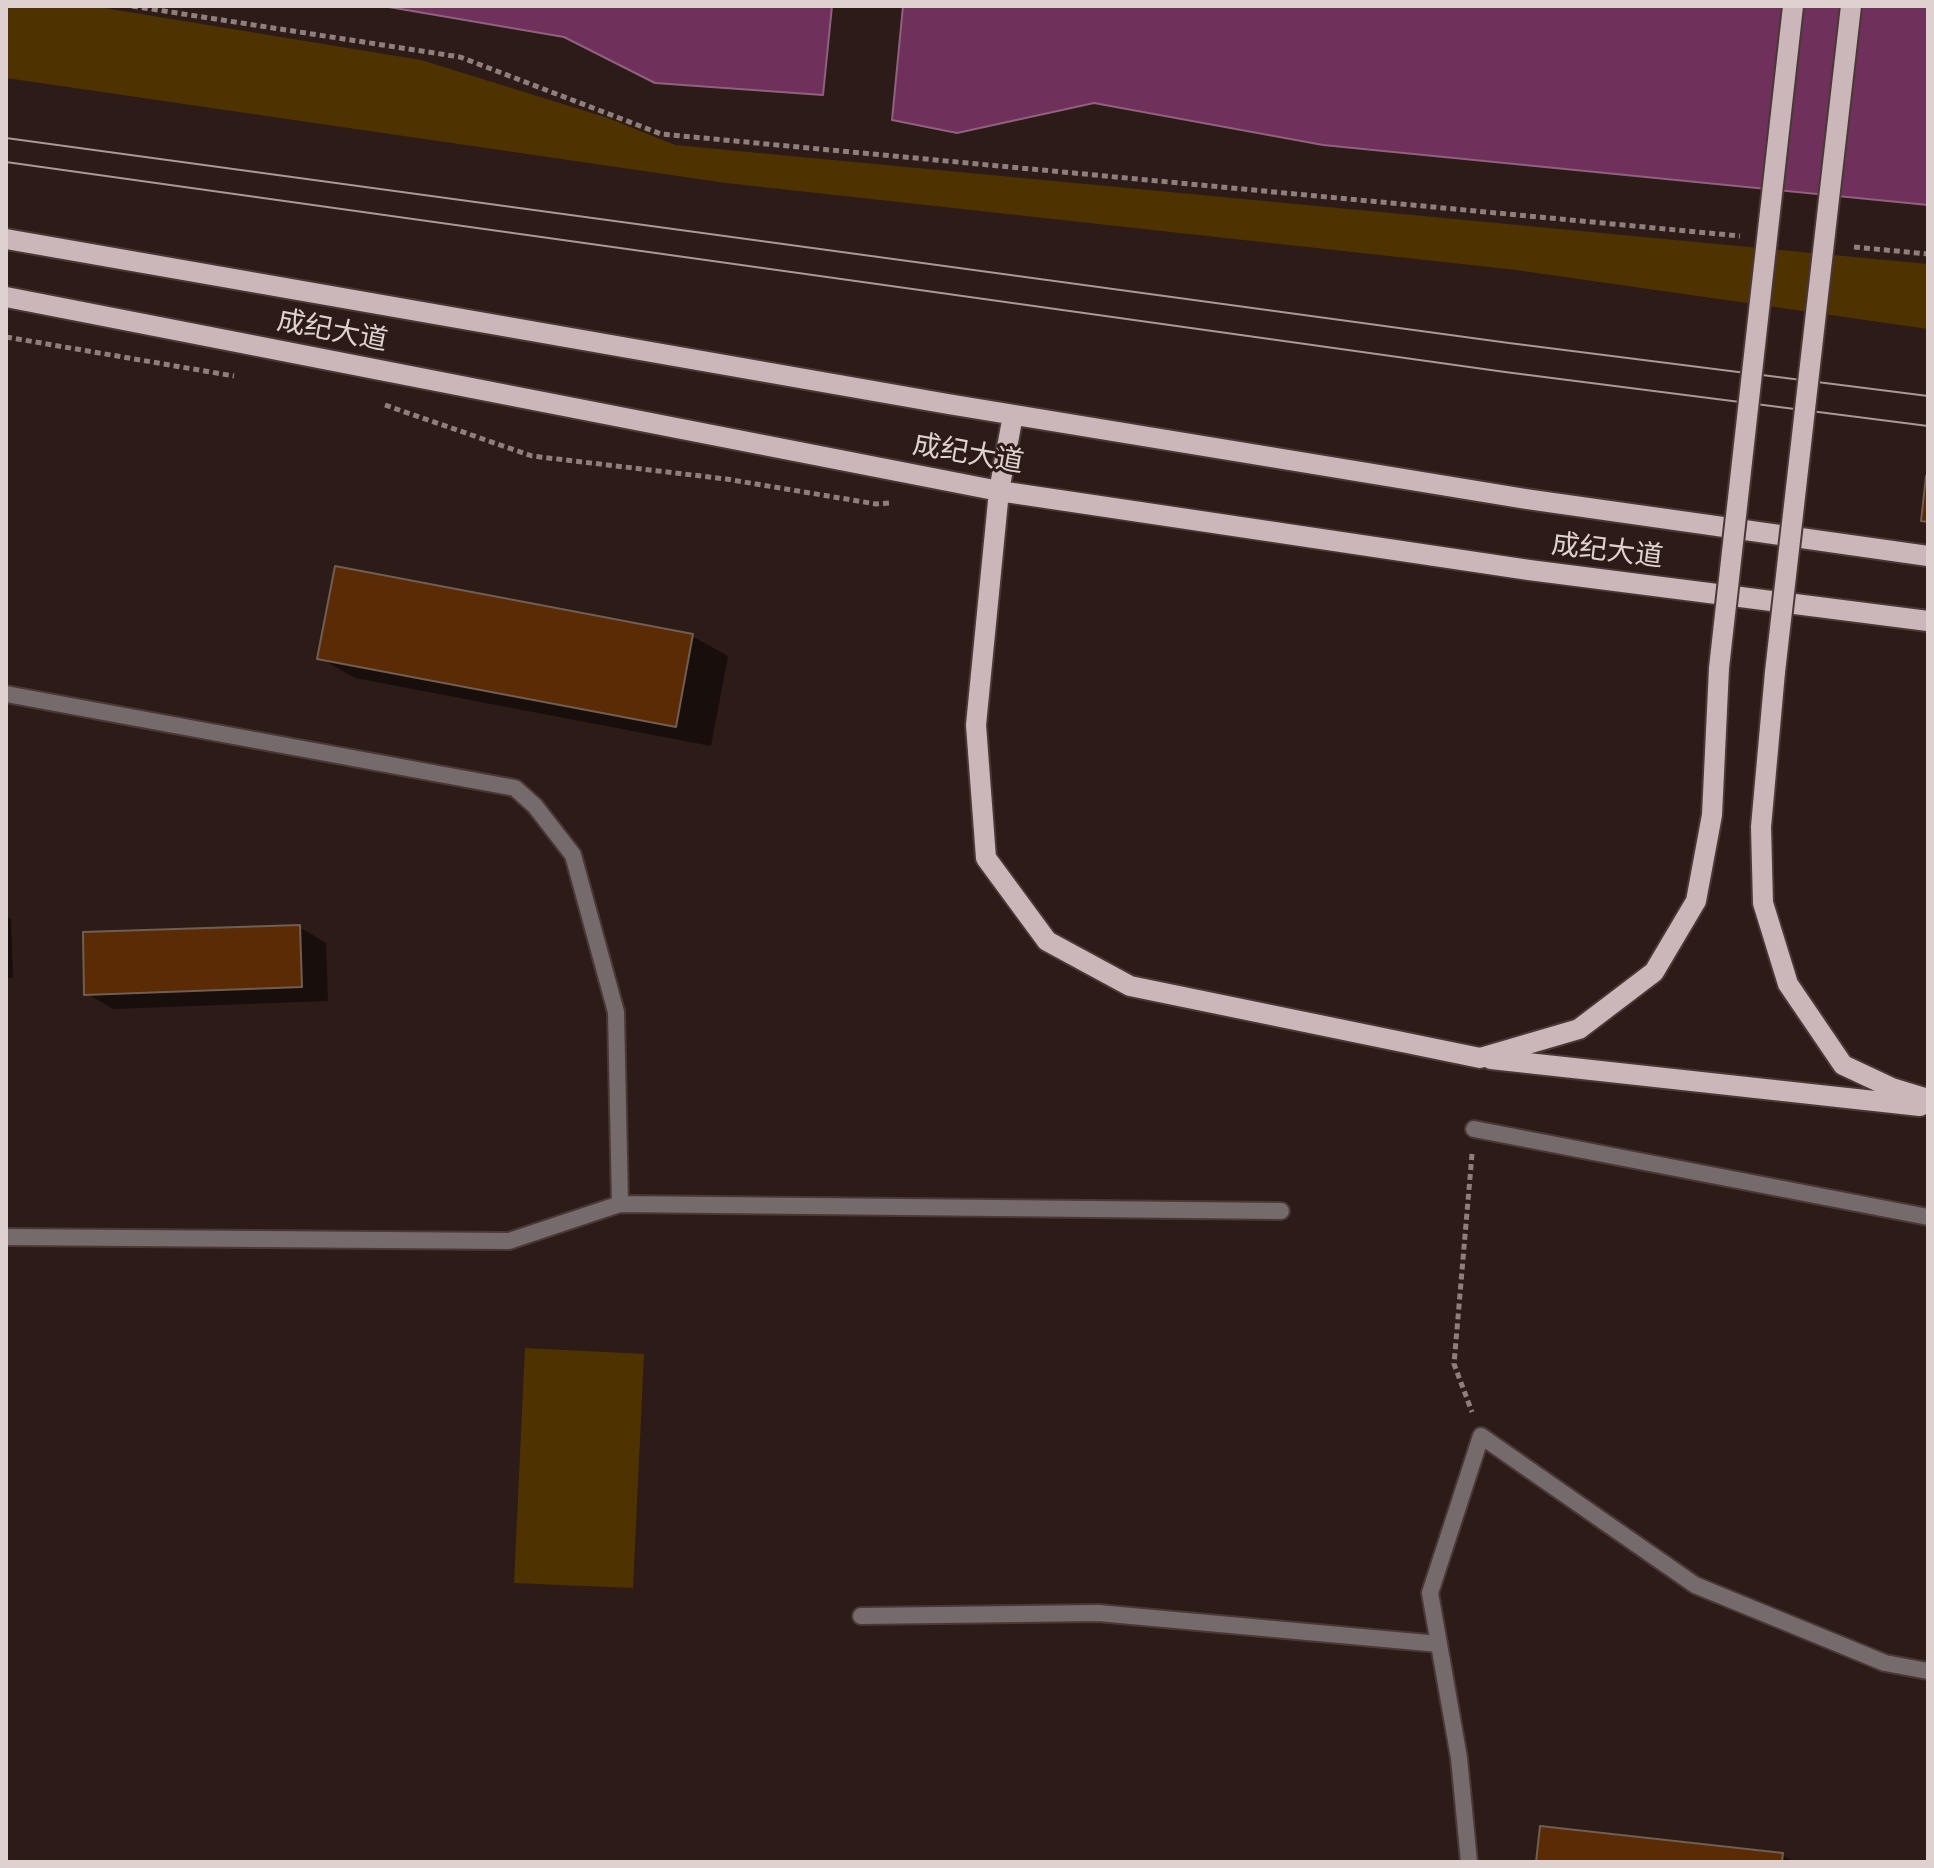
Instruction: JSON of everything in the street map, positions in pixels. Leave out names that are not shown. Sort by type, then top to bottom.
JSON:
[{"type":"main road","points":[[1480,1058],[1579,1029],[1654,972],[1696,901],[1712,815],[1719,668],[1793,6]]},
{"type":"main road","points":[[1851,6],[1775,672],[1761,827],[1763,903],[1788,984],[1843,1065],[1892,1088],[1928,1099]]},
{"type":"main road","name":"成纪大道","points":[[6,239],[1013,415],[1526,499],[1928,556]]},
{"type":"main road","name":"成纪大道","points":[[6,297],[999,491],[1529,570],[1928,621]]},
{"type":"main road","points":[[1013,415],[999,491],[976,725],[986,858],[1047,941],[1130,986],[1480,1058],[1928,1107]]},
{"type":"street","points":[[6,694],[515,788],[535,806],[573,855],[616,1012],[620,1204]]},
{"type":"street","points":[[1474,1129],[1928,1217]]},
{"type":"street","points":[[6,1237],[509,1241],[620,1204],[1281,1211]]},
{"type":"street","points":[[1469,1862],[1459,1758],[1430,1593],[1481,1436],[1695,1585],[1885,1663],[1928,1671]]},
{"type":"street","points":[[861,1616],[1098,1613],[1439,1644]]},
{"type":"path","points":[[132,6],[460,57],[661,134],[1753,237]]},
{"type":"path","points":[[1849,246],[1928,254]]},
{"type":"path","points":[[6,337],[241,377]]},
{"type":"path","points":[[380,403],[532,456],[726,479],[876,504],[891,503]]},
{"type":"path","points":[[1474,1129],[1454,1364],[1481,1436]]},
{"type":"shaded area","points":[[6,6],[92,6],[421,60],[608,118],[675,145],[1928,264],[1928,329],[1516,270],[726,183],[6,78]]},
{"type":"shaded area","points":[[383,6],[832,6],[823,95],[655,83],[564,37]]},
{"type":"shaded area","points":[[903,6],[1928,6],[1928,205],[1323,145],[1094,103],[957,133],[892,120]]},
{"type":"shaded area","points":[[525,1348],[644,1354],[633,1588],[514,1583]]},
{"type":"building","points":[[1928,476],[1928,522],[1921,521]]},
{"type":"building","points":[[335,566],[693,634],[676,727],[317,659]]},
{"type":"building","points":[[300,925],[302,987],[84,995],[83,932]]},
{"type":"building","points":[[1540,1826],[1783,1853],[1782,1862],[1536,1862]]},
{"type":"tram line","points":[[6,138],[1509,343],[1928,396]]},
{"type":"tram line","points":[[6,162],[1505,372],[1928,426]]}]
